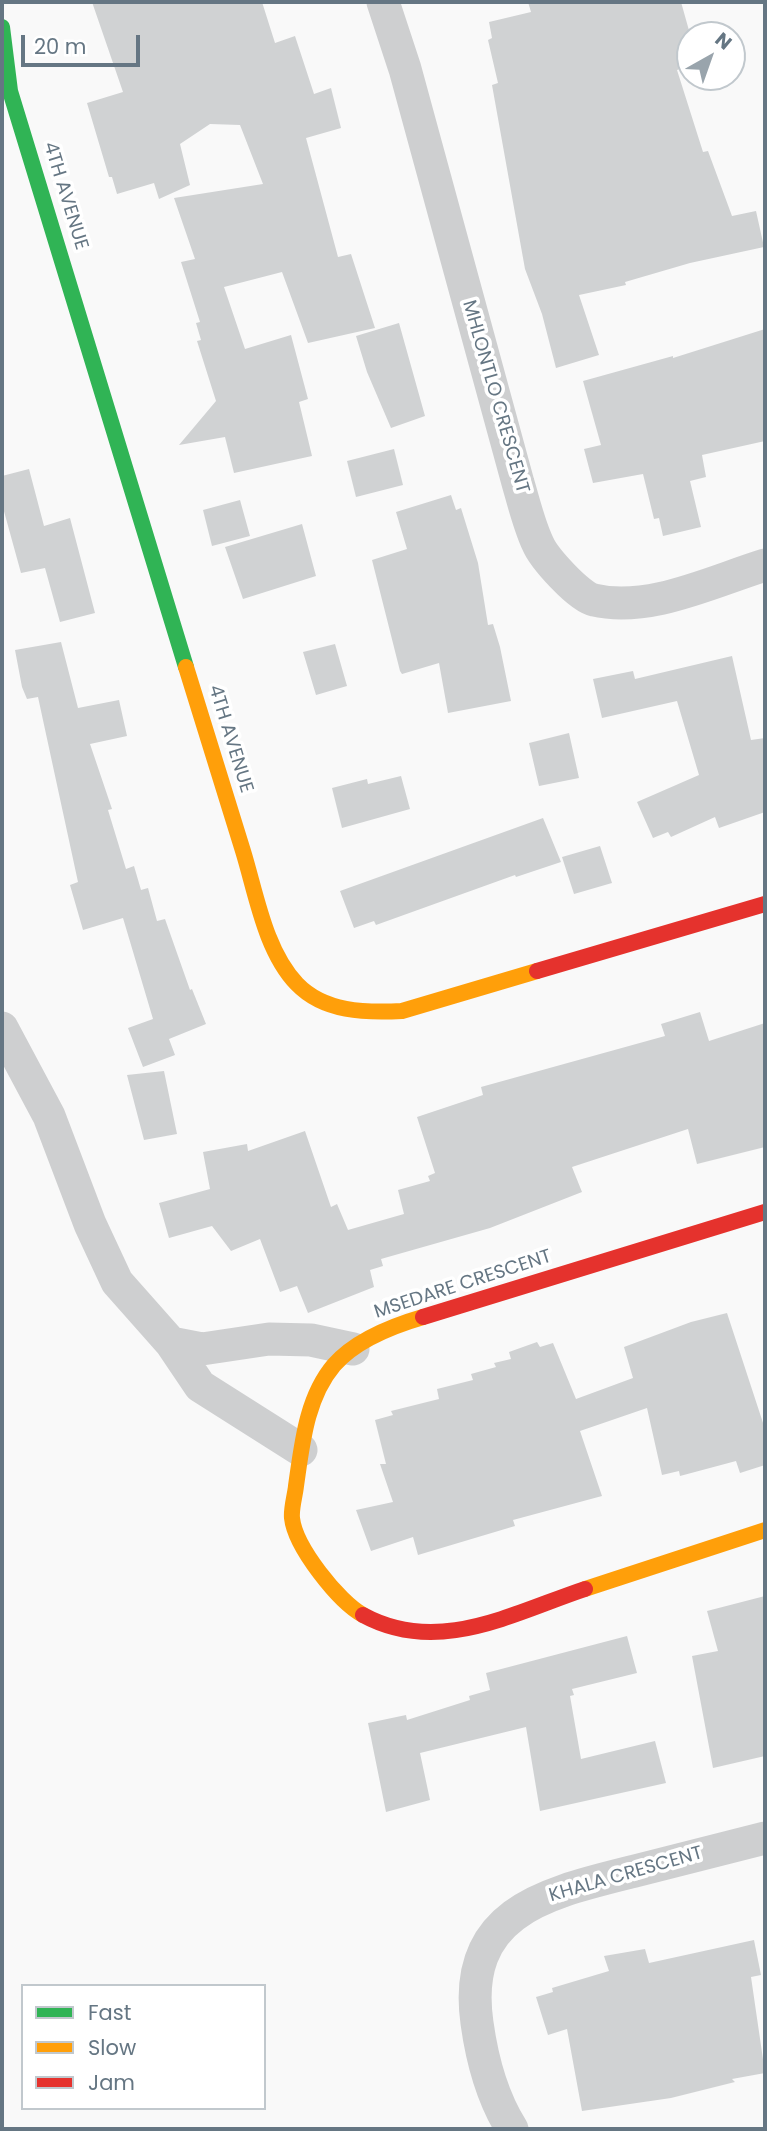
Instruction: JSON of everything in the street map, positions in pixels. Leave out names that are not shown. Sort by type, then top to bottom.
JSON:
[{"type":"street","name":"MHLONTLO CRESCENT","points":[[383,2],[405,69],[518,483],[538,546],[561,574],[591,600],[626,602],[660,597],[765,565]]},
{"type":"street","name":"4TH AVENUE","points":[[2,33],[10,91],[264,921],[286,971],[315,999],[340,1010],[366,1015],[402,1012],[765,904]]},
{"type":"street","points":[[2,1028],[49,1116],[90,1224],[117,1282],[171,1343],[200,1386],[301,1450]]},
{"type":"street","name":"MSEDARE CRESCENT","points":[[765,1212],[412,1320],[366,1339],[334,1365],[310,1408],[292,1518],[301,1544],[347,1606],[383,1626],[451,1633],[486,1626],[550,1601],[765,1530]]},
{"type":"street","points":[[171,1343],[202,1349],[269,1339],[301,1340],[353,1349]]},
{"type":"street","name":"KHALA CRESCENT","points":[[512,2129],[482,2057],[473,1996],[479,1959],[500,1927],[523,1908],[561,1890],[765,1838]]},
{"type":"building","points":[[92,2],[262,2],[275,43],[295,36],[314,94],[331,88],[341,128],[306,138],[338,257],[351,254],[375,328],[308,343],[282,272],[224,287],[245,349],[291,335],[308,399],[299,402],[312,456],[234,473],[225,437],[179,445],[216,401],[197,341],[201,340],[196,323],[200,322],[181,262],[195,259],[174,198],[263,184],[240,125],[210,124],[180,144],[190,185],[159,199],[154,183],[117,194],[112,177],[109,177],[87,103],[123,92]]},
{"type":"building","points":[[528,2],[681,2],[686,21],[676,21],[676,91],[684,91],[703,152],[708,151],[732,216],[756,211],[764,247],[690,263],[625,282],[626,285],[579,295],[599,355],[556,368],[542,314],[525,269],[492,85],[498,83],[488,40],[492,38],[489,22],[531,12]]},
{"type":"building","points":[[399,323],[425,416],[391,428],[367,372],[356,336]]},
{"type":"building","points":[[765,329],[765,441],[702,455],[706,477],[690,481],[701,527],[663,536],[659,518],[654,519],[643,474],[593,483],[584,449],[601,445],[583,381],[673,358]]},
{"type":"building","points":[[394,449],[403,485],[356,497],[347,461]]},
{"type":"building","points":[[29,469],[44,526],[70,518],[95,613],[60,622],[45,568],[21,573],[2,504],[2,476]]},
{"type":"building","points":[[451,495],[456,510],[461,508],[478,563],[488,625],[493,624],[500,647],[511,701],[448,713],[439,663],[402,674],[400,671],[372,560],[407,549],[396,512]]},
{"type":"building","points":[[240,500],[250,536],[212,546],[203,510]]},
{"type":"building","points":[[302,524],[316,576],[243,599],[225,547]]},
{"type":"building","points":[[61,642],[78,708],[119,700],[127,736],[90,744],[112,809],[108,810],[126,869],[134,866],[141,890],[148,888],[157,921],[165,919],[190,990],[192,989],[206,1024],[169,1039],[175,1055],[143,1067],[128,1028],[153,1019],[123,918],[83,930],[70,885],[78,882],[38,697],[27,699],[22,687],[15,650]]},
{"type":"building","points":[[335,644],[347,686],[316,695],[303,652]]},
{"type":"building","points":[[732,656],[751,740],[765,738],[765,812],[719,828],[715,817],[671,837],[668,832],[653,838],[637,802],[699,775],[677,701],[602,718],[593,679],[633,671],[635,679]]},
{"type":"building","points":[[569,733],[579,778],[539,786],[529,743]]},
{"type":"building","points":[[401,776],[410,809],[342,828],[332,788],[367,779],[368,784]]},
{"type":"building","points":[[543,818],[561,862],[516,877],[515,875],[376,925],[374,921],[354,928],[340,891]]},
{"type":"building","points":[[600,846],[612,883],[574,894],[562,857]]},
{"type":"building","points":[[700,1012],[709,1041],[765,1023],[765,1147],[697,1164],[688,1129],[572,1167],[582,1192],[490,1228],[381,1259],[383,1266],[370,1270],[374,1287],[308,1313],[297,1286],[280,1292],[260,1239],[231,1251],[212,1226],[169,1238],[159,1203],[210,1189],[203,1152],[247,1144],[248,1151],[305,1131],[331,1207],[337,1204],[348,1230],[404,1214],[398,1190],[430,1181],[428,1176],[435,1173],[417,1117],[483,1095],[481,1087],[665,1036],[661,1024]]},
{"type":"building","points":[[164,1071],[177,1134],[144,1140],[127,1075]]},
{"type":"building","points":[[727,1313],[765,1429],[765,1465],[740,1473],[736,1461],[680,1476],[679,1471],[662,1475],[647,1408],[580,1431],[602,1496],[513,1520],[515,1526],[418,1555],[413,1537],[371,1551],[356,1510],[393,1502],[380,1464],[386,1464],[375,1420],[393,1415],[391,1411],[439,1399],[437,1389],[473,1380],[471,1374],[496,1367],[494,1363],[511,1359],[509,1352],[537,1342],[540,1347],[553,1343],[576,1399],[633,1378],[624,1347],[691,1322]]},
{"type":"building","points":[[765,1596],[765,1756],[713,1768],[692,1656],[718,1651],[707,1611]]},
{"type":"building","points":[[627,1636],[637,1673],[572,1689],[574,1695],[570,1696],[581,1759],[655,1741],[666,1783],[540,1811],[526,1727],[420,1753],[430,1800],[386,1812],[368,1723],[406,1715],[407,1720],[470,1700],[469,1696],[490,1690],[486,1673]]},
{"type":"building","points":[[754,1940],[761,1975],[751,1977],[765,2073],[732,2079],[735,2082],[671,2098],[582,2111],[567,2029],[548,2035],[536,1997],[553,1992],[552,1988],[609,1971],[604,1956],[645,1949],[649,1963]]},
{"type":"traffic: fast","points":[[2,27],[10,91],[186,667]]},
{"type":"traffic: slow","points":[[186,667],[263,921],[277,955],[297,984],[320,1000],[346,1009],[402,1011],[537,971]]},
{"type":"traffic: slow","points":[[363,1615],[331,1586],[309,1558],[295,1530],[292,1510],[303,1438],[317,1392],[334,1365],[353,1348],[375,1335],[423,1317]]},
{"type":"traffic: slow","points":[[585,1589],[765,1530]]},
{"type":"traffic: jam","points":[[537,971],[765,904]]},
{"type":"traffic: jam","points":[[423,1317],[765,1212]]},
{"type":"traffic: jam","points":[[363,1615],[391,1627],[419,1632],[447,1631],[503,1619],[585,1589]]}]
